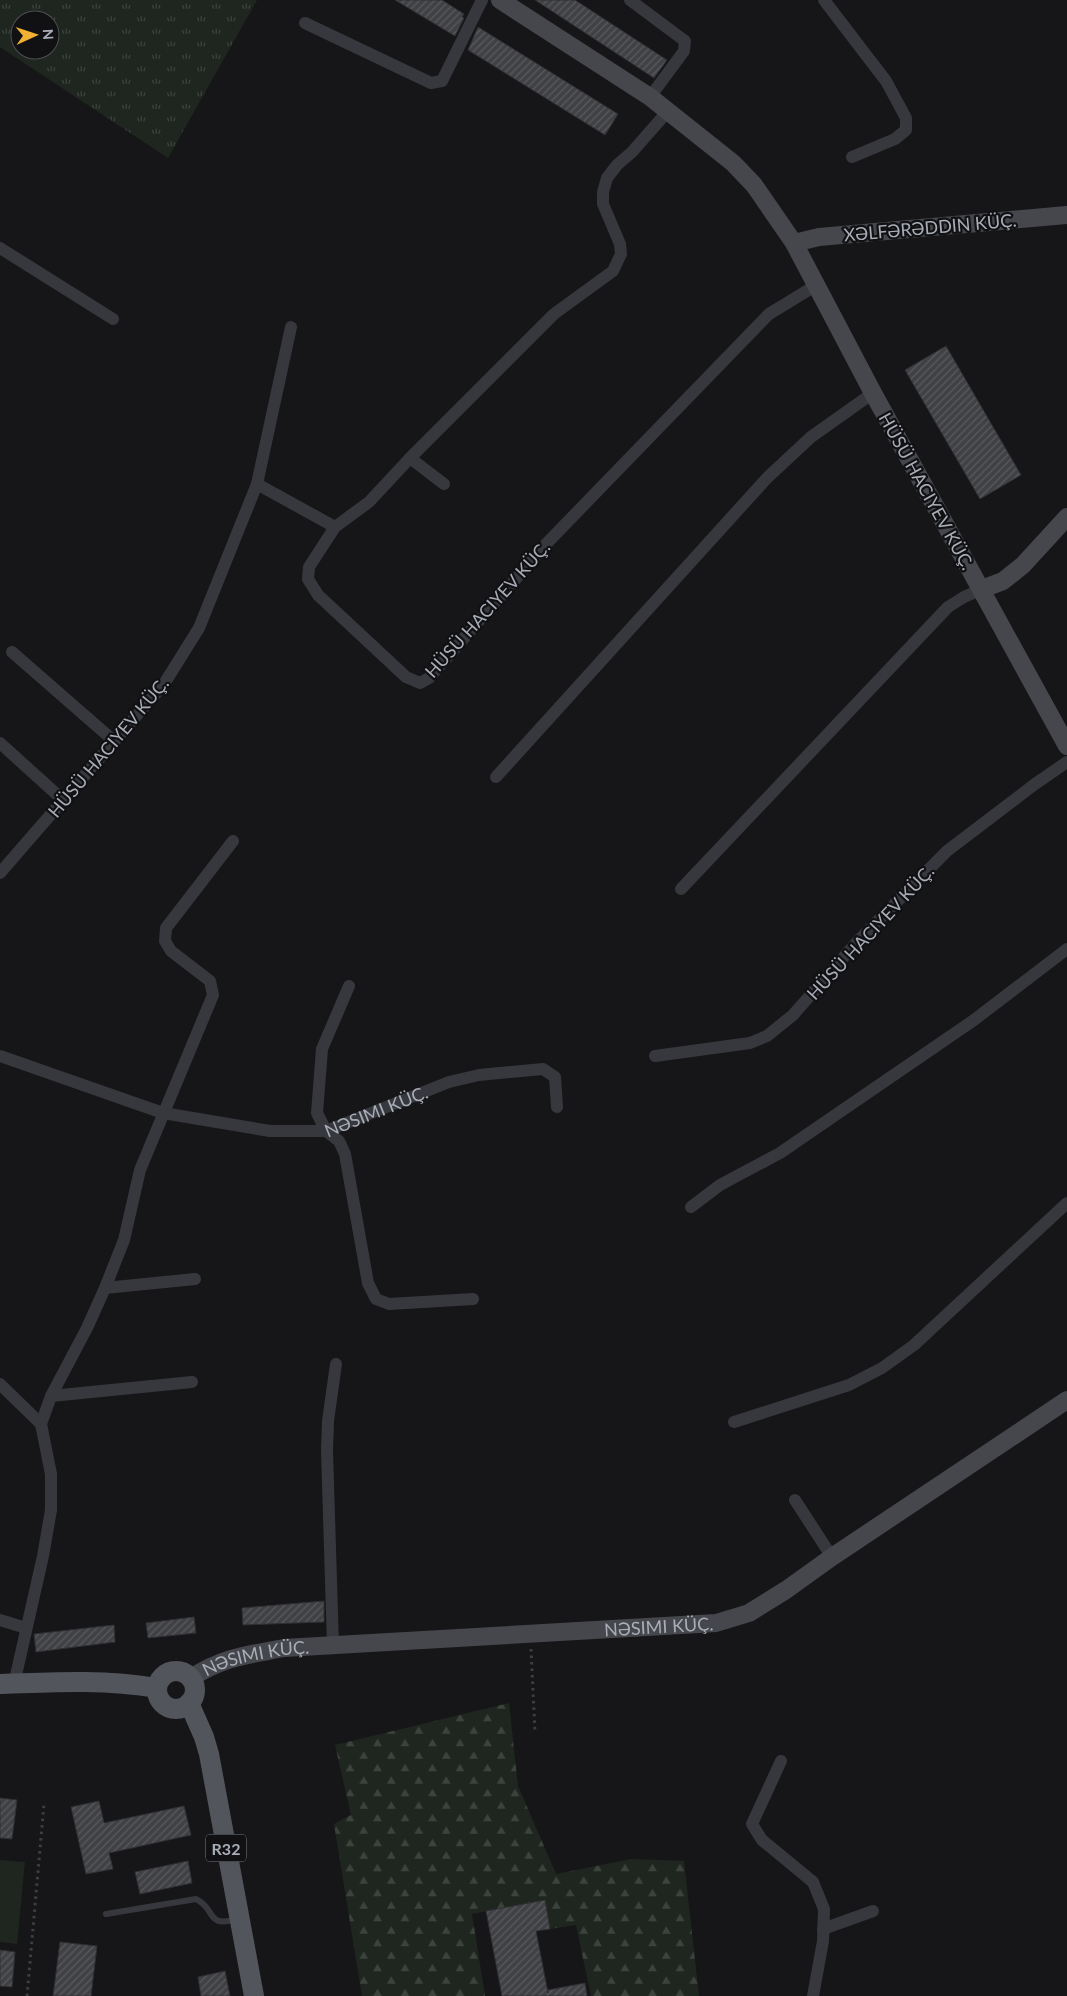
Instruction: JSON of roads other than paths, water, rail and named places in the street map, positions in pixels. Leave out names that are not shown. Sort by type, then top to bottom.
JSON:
[{"type":"main road","points":[[175,1670],[184,1672],[191,1678],[195,1686],[194,1696],[182,1708],[172,1709],[164,1705],[158,1698],[157,1688],[160,1680],[166,1673],[175,1670]]},
{"type":"main road","points":[[7,1684],[100,1682],[124,1683],[157,1688]]},
{"type":"main road","name":"R32","points":[[189,1703],[204,1737],[209,1754],[254,1996]]},
{"type":"street","points":[[305,23],[430,83],[442,81],[482,0]]},
{"type":"street","points":[[500,0],[650,97],[732,163],[754,185],[794,243],[873,393],[1067,746]]},
{"type":"street","points":[[630,0],[685,41],[684,51],[650,97]]},
{"type":"street","points":[[824,0],[886,81],[906,118],[906,130],[895,139],[852,157]]},
{"type":"street","points":[[668,111],[607,178],[603,192],[603,204],[620,244],[621,254],[612,270],[554,314],[410,458],[369,502],[334,527],[309,567],[308,580],[318,595],[406,677],[420,683],[429,678],[548,542],[769,314],[815,286]]},
{"type":"street","name":"XƏLFƏRƏDDIN KÜÇ.","points":[[794,243],[819,238],[1067,215]]},
{"type":"street","points":[[0,248],[113,319]]},
{"type":"street","points":[[0,873],[164,684],[199,628],[257,484],[291,327]]},
{"type":"street","points":[[496,777],[768,478],[811,437],[873,393]]},
{"type":"street","points":[[410,458],[444,484]]},
{"type":"street","points":[[257,484],[334,527]]},
{"type":"street","points":[[681,889],[948,608],[964,597],[1003,580],[1023,565],[1067,517]]},
{"type":"street","points":[[12,652],[114,741]]},
{"type":"street","points":[[0,743],[63,800]]},
{"type":"street","points":[[655,1056],[750,1043],[767,1036],[793,1015],[857,942],[947,851],[1067,762]]},
{"type":"street","points":[[7,1684],[26,1628],[43,1556],[51,1510],[51,1474],[41,1424],[51,1396],[87,1328],[105,1288],[124,1240],[140,1170],[162,1113],[213,995],[210,981],[171,951],[165,941],[166,928],[232,841]]},
{"type":"street","points":[[691,1207],[720,1185],[780,1153],[942,1042],[1067,949]]},
{"type":"street","points":[[349,986],[322,1049],[317,1113],[326,1131],[339,1141],[345,1154],[368,1283],[376,1299],[389,1304],[473,1299]]},
{"type":"street","name":"NƏSIMI KÜÇ.","points":[[0,1056],[162,1113],[270,1131],[326,1131],[449,1082],[479,1075],[542,1069],[555,1077],[557,1107]]},
{"type":"street","points":[[734,1422],[850,1385],[882,1368],[914,1345],[1067,1203]]},
{"type":"street","points":[[105,1288],[196,1279]]},
{"type":"street","points":[[333,1646],[327,1451],[328,1422],[336,1364]]},
{"type":"street","points":[[51,1396],[192,1382]]},
{"type":"street","points":[[0,1384],[41,1424]]},
{"type":"street","name":"NƏSIMI KÜÇ.","points":[[191,1678],[210,1666],[234,1657],[284,1648],[716,1623],[749,1613],[1067,1400]]},
{"type":"street","points":[[795,1500],[832,1557]]},
{"type":"street","points":[[0,1620],[26,1628]]},
{"type":"street","points":[[781,1761],[752,1824],[762,1840],[813,1882],[824,1909],[823,1942],[813,1996]]},
{"type":"street","points":[[824,1929],[873,1911]]},
{"type":"lane","points":[[106,1914],[196,1899],[200,1901],[216,1921],[223,1923],[240,1918]]}]
